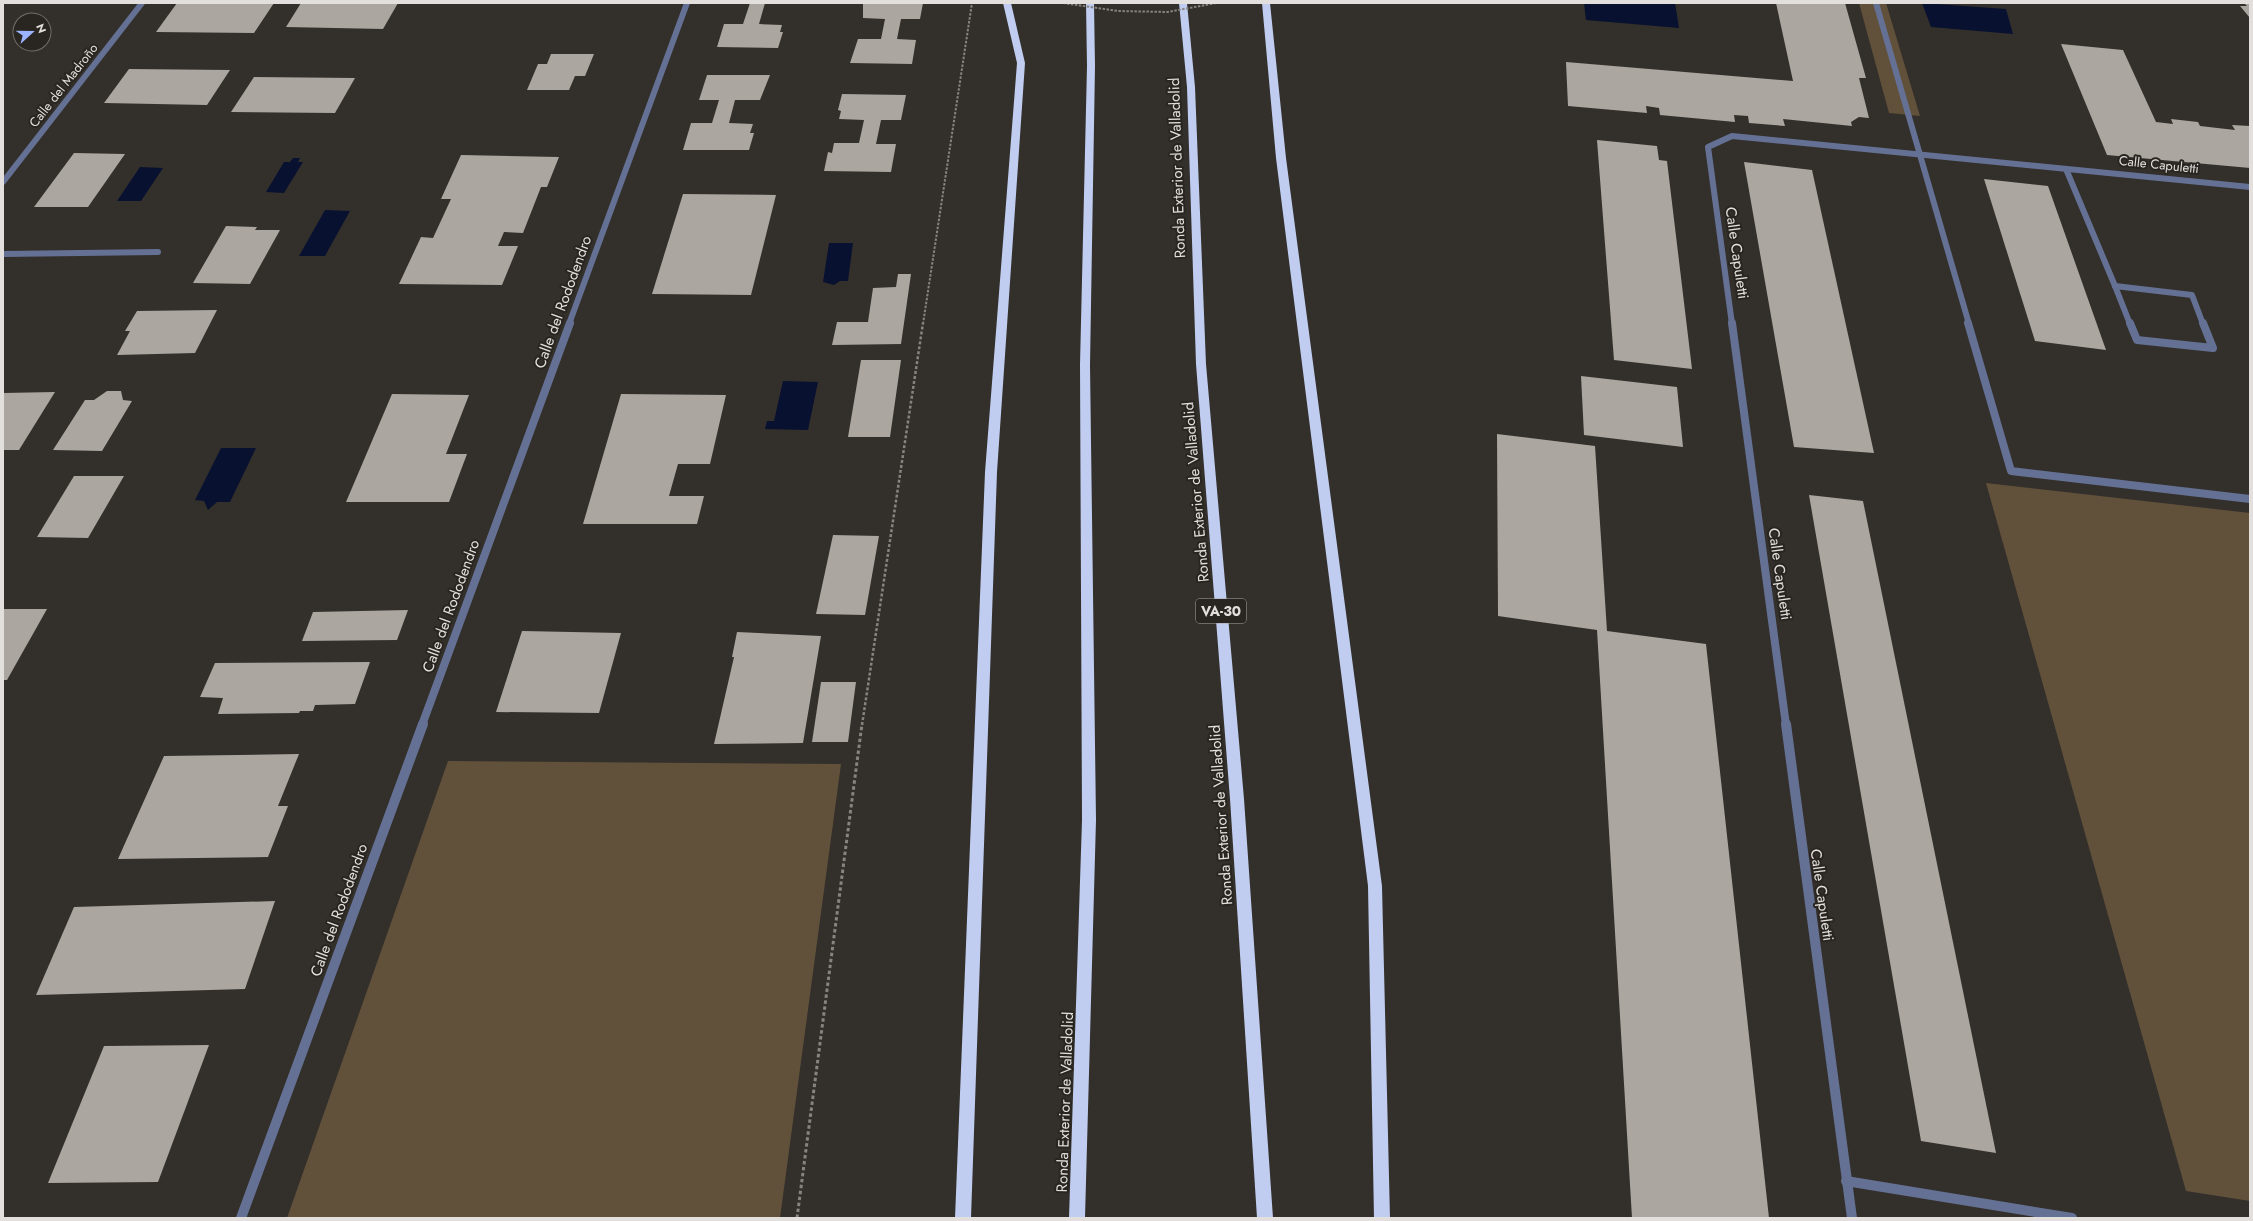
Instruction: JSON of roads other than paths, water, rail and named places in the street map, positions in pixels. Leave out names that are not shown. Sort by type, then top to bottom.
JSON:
[{"type":"highway","points":[[963,1218],[991,472],[1021,63],[1007,3]]},
{"type":"highway","name":"Ronda Exterior de Valladolid","points":[[1077,1218],[1089,820],[1085,366],[1092,66],[1090,3]]},
{"type":"highway","name":"Ronda Exterior de Valladolid","points":[[1183,3],[1191,87],[1201,364],[1237,799],[1265,1218]]},
{"type":"highway","points":[[1266,3],[1282,158],[1374,886],[1382,1218]]},
{"type":"street","name":"Calle del Madroño","points":[[3,182],[142,3]]},
{"type":"street","name":"Calle del Rododendro","points":[[241,1218],[687,3]]},
{"type":"street","points":[[1876,3],[2011,472],[2250,499]]},
{"type":"street","name":"Calle Capuletti","points":[[1852,1218],[1708,147],[1732,136],[2250,187]]},
{"type":"street","points":[[2066,169],[2114,286],[2137,340],[2213,348],[2192,295],[2114,286]]},
{"type":"street","points":[[3,254],[158,252]]},
{"type":"street","points":[[1846,1181],[2072,1218]]},
{"type":"water","points":[[1584,3],[1675,3],[1679,28],[1586,20]]},
{"type":"water","points":[[1922,3],[2006,9],[2013,34],[1931,27]]},
{"type":"water","points":[[293,158],[300,158],[298,162],[303,162],[284,193],[266,192],[284,162],[290,162]]},
{"type":"water","points":[[140,167],[163,168],[141,201],[117,201]]},
{"type":"water","points":[[325,210],[350,211],[325,256],[299,256]]},
{"type":"water","points":[[829,243],[853,243],[848,281],[840,281],[834,285],[823,282]]},
{"type":"water","points":[[783,381],[818,382],[808,430],[765,429],[767,421],[774,421]]},
{"type":"water","points":[[221,448],[256,448],[230,502],[217,502],[208,510],[204,501],[195,500]]}]
